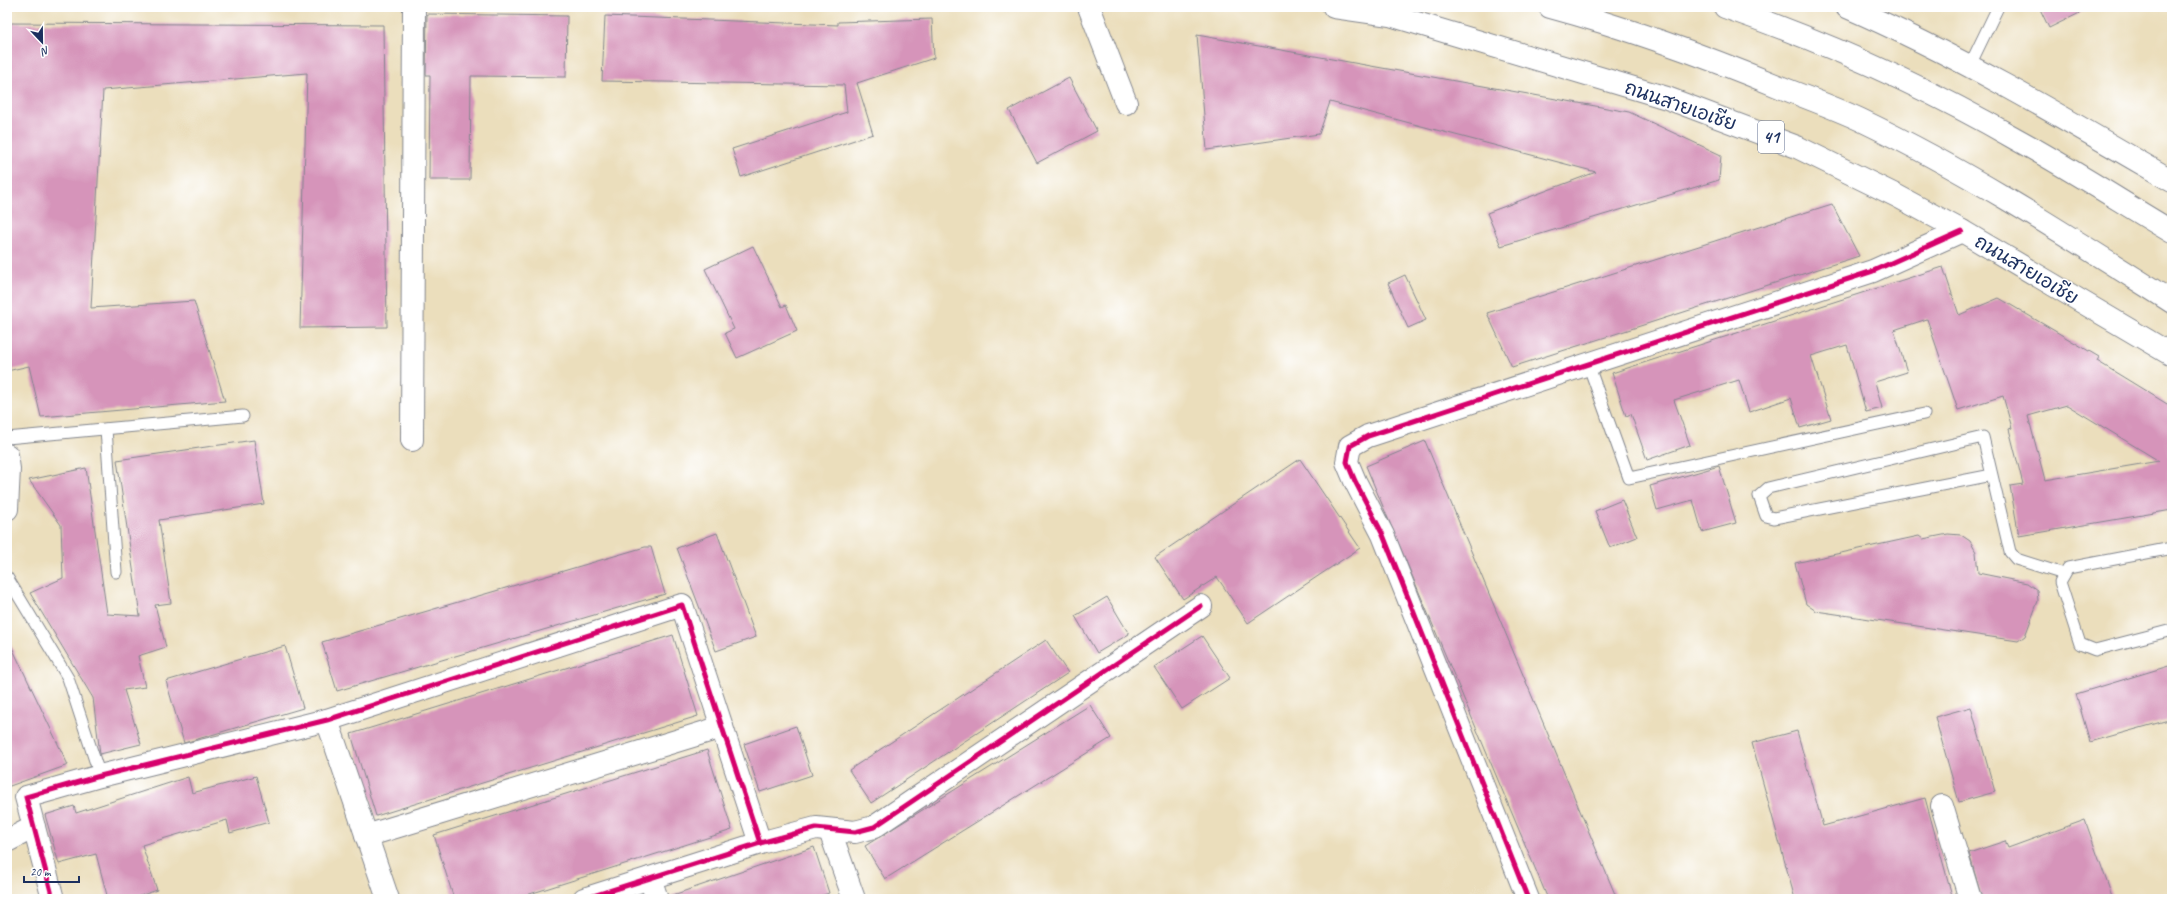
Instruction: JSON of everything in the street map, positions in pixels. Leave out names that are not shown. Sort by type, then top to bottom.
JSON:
[{"type":"main road","points":[[412,440],[414,7]]},
{"type":"main road","points":[[1089,7],[1126,103]]},
{"type":"main road","name":"ถนนสายเอเชีย","points":[[1334,7],[1390,15],[1667,98],[1797,147],[1897,196],[1962,231],[2172,355]]},
{"type":"main road","points":[[1550,7],[1602,21],[1732,67],[1862,120],[1942,161],[2024,208],[2172,302]]},
{"type":"main road","points":[[1847,7],[1970,66],[2066,119],[2172,181]]},
{"type":"main road","points":[[1734,10],[1838,51],[1928,92],[2016,138],[2172,232]]},
{"type":"main road","points":[[1528,899],[1383,535],[1355,481],[1347,462],[1350,446],[1368,436],[1873,271],[1962,231]]},
{"type":"main road","points":[[7,455],[9,469],[7,509]]},
{"type":"main road","points":[[53,899],[26,797],[100,776],[328,720],[682,605],[760,843]]},
{"type":"main road","points":[[584,899],[760,843],[816,828],[855,832],[874,827],[1201,606]]},
{"type":"main road","points":[[328,720],[388,899]]},
{"type":"main road","points":[[366,836],[722,727]]},
{"type":"main road","points":[[1942,806],[1970,899]]},
{"type":"main road","points":[[7,841],[34,827]]},
{"type":"main road","points":[[830,830],[854,899]]},
{"type":"main road","points":[[650,878],[657,899]]},
{"type":"lane","points":[[1970,66],[1998,7]]},
{"type":"lane","points":[[1588,364],[1629,478],[1924,414]]},
{"type":"lane","points":[[7,438],[243,416]]},
{"type":"lane","points":[[106,429],[116,572]]},
{"type":"lane","points":[[1992,475],[1774,518],[1766,516],[1759,496],[1768,488],[1983,437],[1992,475],[2010,552],[2016,559],[2064,574]]},
{"type":"lane","points":[[2172,548],[2068,568],[2060,582],[2080,644],[2095,650],[2172,630]]},
{"type":"lane","points":[[7,577],[68,678],[100,776]]},
{"type":"building","points":[[2039,7],[2092,7],[2049,28]]},
{"type":"building","points":[[427,14],[567,16],[566,77],[471,76],[470,180],[429,180],[430,75],[426,75]]},
{"type":"building","points":[[605,16],[838,25],[838,22],[932,19],[934,58],[857,83],[873,134],[741,177],[732,149],[847,112],[844,85],[602,81]]},
{"type":"building","points":[[7,23],[383,25],[387,327],[300,328],[307,73],[103,90],[91,308],[194,301],[225,401],[41,417],[29,366],[7,371]]},
{"type":"building","points":[[1197,35],[1629,112],[1721,155],[1719,180],[1501,246],[1487,213],[1596,172],[1330,102],[1319,134],[1207,150]]},
{"type":"building","points":[[1069,78],[1097,131],[1037,163],[1009,110]]},
{"type":"building","points":[[1832,204],[1859,256],[1512,367],[1487,313]]},
{"type":"building","points":[[753,246],[782,307],[786,305],[797,331],[737,358],[725,333],[734,329],[705,269]]},
{"type":"building","points":[[1943,267],[1959,315],[1999,298],[2099,357],[2097,361],[2172,407],[2172,510],[2019,536],[2010,486],[2023,484],[2009,429],[2012,428],[2003,396],[1958,410],[1927,319],[1894,330],[1907,372],[1875,382],[1882,408],[1866,412],[1847,345],[1811,356],[1831,419],[1800,428],[1791,398],[1749,412],[1739,380],[1674,400],[1690,445],[1647,460],[1631,414],[1626,416],[1612,373]],"holes":[[[2067,405],[2159,461],[2045,480],[2028,416]]]},
{"type":"building","points":[[1405,275],[1426,320],[1408,328],[1388,283]]},
{"type":"building","points":[[254,440],[264,504],[159,520],[171,603],[155,605],[166,647],[138,656],[145,687],[124,690],[141,744],[100,754],[93,698],[30,593],[63,578],[61,525],[29,480],[86,468],[107,614],[140,616],[117,460]]},
{"type":"building","points":[[1425,441],[1617,899],[1548,899],[1366,466]]},
{"type":"building","points":[[1300,459],[1360,548],[1248,623],[1217,577],[1183,599],[1155,557]]},
{"type":"building","points":[[1719,466],[1736,523],[1702,532],[1693,500],[1657,510],[1650,486]]},
{"type":"building","points":[[1622,500],[1637,537],[1610,548],[1595,511]]},
{"type":"building","points":[[717,533],[756,637],[716,651],[677,548]]},
{"type":"building","points":[[1948,534],[1961,535],[1970,541],[1976,552],[1978,573],[2027,583],[2037,590],[2038,601],[2025,636],[2018,641],[1816,611],[1806,604],[1795,563],[1919,536],[1923,539]]},
{"type":"building","points":[[645,547],[651,547],[665,594],[337,691],[322,642]]},
{"type":"building","points":[[1107,597],[1129,634],[1097,653],[1075,616]]},
{"type":"building","points":[[673,635],[698,716],[376,816],[351,734]]},
{"type":"building","points":[[1202,636],[1230,678],[1182,709],[1154,667]]},
{"type":"building","points":[[7,637],[68,765],[7,787]]},
{"type":"building","points":[[1046,640],[1068,673],[871,803],[849,770]]},
{"type":"building","points":[[285,646],[303,708],[184,743],[166,681]]},
{"type":"building","points":[[2172,665],[2172,719],[2090,742],[2076,694]]},
{"type":"building","points":[[1090,705],[1111,738],[885,879],[865,846]]},
{"type":"building","points":[[1971,707],[1995,792],[1959,802],[1935,717]]},
{"type":"building","points":[[796,726],[812,775],[760,792],[744,744]]},
{"type":"building","points":[[1797,731],[1823,826],[1925,798],[1953,899],[1795,899],[1752,743]]},
{"type":"building","points":[[707,750],[732,830],[514,899],[454,899],[434,835]]},
{"type":"building","points":[[256,776],[269,822],[230,833],[227,820],[142,845],[157,890],[131,899],[108,899],[96,854],[59,864],[45,815],[74,806],[76,813],[188,777],[192,793]]},
{"type":"building","points":[[2085,820],[2113,899],[1982,899],[1969,853],[2005,841],[2008,848]]},
{"type":"building","points":[[814,847],[829,893],[812,899],[670,899],[670,896]]},
{"type":"cycle path","points":[[1528,899],[1383,535],[1355,481],[1347,462],[1350,446],[1368,436],[1873,271],[1962,231]]},
{"type":"cycle path","points":[[53,899],[26,797],[100,776],[327,720],[682,605],[760,843]]},
{"type":"cycle path","points":[[584,899],[760,843],[816,828],[855,832],[874,827],[1201,606]]}]
